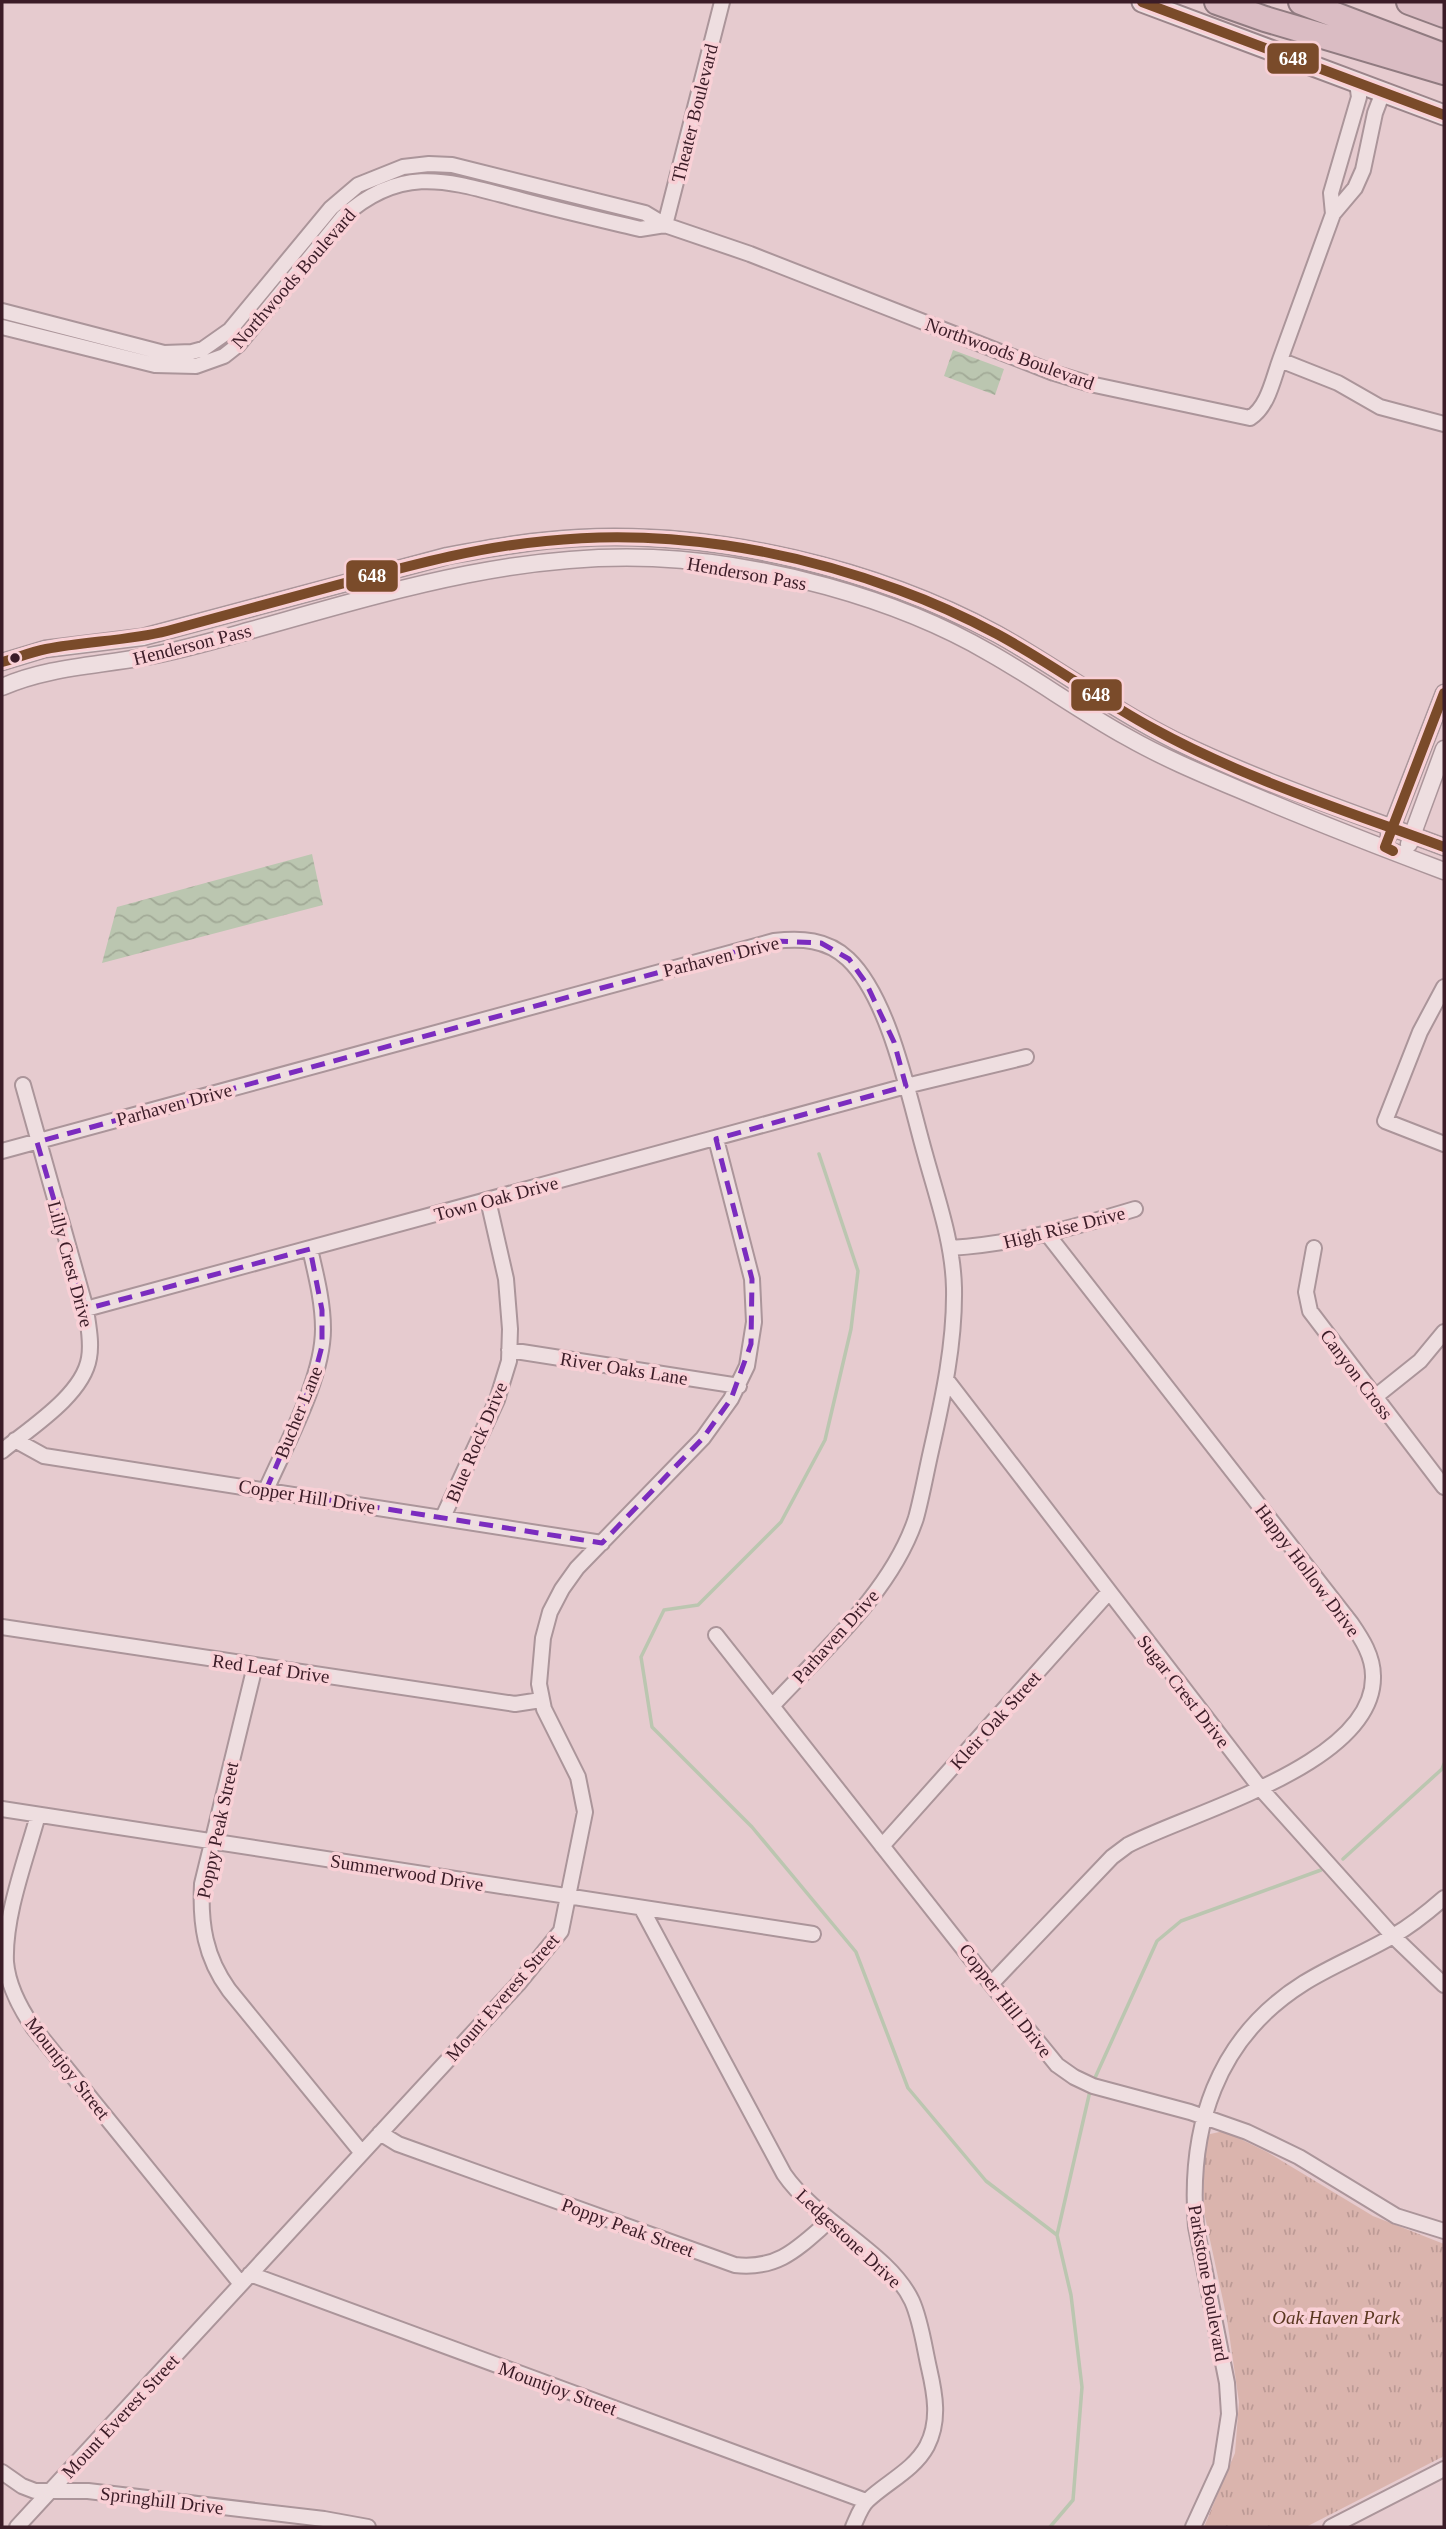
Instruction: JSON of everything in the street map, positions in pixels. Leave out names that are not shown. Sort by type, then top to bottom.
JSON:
[{"type":"highway","points":[[1217,2],[1265,19],[1444,72]]},
{"type":"highway","points":[[1301,2],[1444,56]]},
{"type":"highway","points":[[1409,2],[1444,15]]},
{"type":"main road","points":[[1142,2],[1444,115]]},
{"type":"street","name":"Theater Boulevard","points":[[665,225],[722,2]]},
{"type":"street","points":[[1333,214],[1331,193],[1359,97],[1357,83]]},
{"type":"street","points":[[1333,214],[1355,188],[1363,170],[1375,113],[1383,92]]},
{"type":"street","name":"Northwoods Boulevard","points":[[2,311],[153,351],[192,352],[210,345],[230,330],[339,200],[358,184],[403,167],[452,165],[645,213],[665,225],[750,254],[1054,373],[1090,384],[1239,418],[1250,418],[1260,409],[1280,360],[1333,214]]},
{"type":"street","name":"Northwoods Boulevard","points":[[2,327],[155,365],[196,366],[224,356],[238,345],[344,217],[369,196],[414,181],[448,181],[640,229],[665,225]]},
{"type":"street","points":[[525,201],[529,184]]},
{"type":"street","points":[[276,274],[289,283]]},
{"type":"street","points":[[1280,360],[1331,379],[1380,407],[1444,424]]},
{"type":"street","name":"Henderson Pass","points":[[2,662],[45,649],[143,637],[447,556],[490,548],[579,538],[699,542],[790,559],[849,574],[906,593],[996,634],[1176,741],[1290,790],[1444,848]]},
{"type":"street","points":[[699,542],[703,562]]},
{"type":"street","points":[[490,548],[493,569]]},
{"type":"street","name":"Henderson Pass","points":[[2,687],[48,671],[179,650],[401,589],[493,569],[585,559],[650,558],[703,562],[766,573],[831,589],[916,616],[987,651],[1125,736],[1167,758],[1282,808],[1444,871]]},
{"type":"street","points":[[293,597],[300,617]]},
{"type":"street","points":[[1385,848],[1444,693]]},
{"type":"street","points":[[1404,856],[1444,748]]},
{"type":"street","name":"Parhaven Drive","points":[[2,1151],[747,948],[790,939],[807,939],[834,948],[849,959],[866,983],[894,1042],[950,1248],[954,1290],[946,1379],[916,1518],[895,1563],[870,1600],[772,1706]]},
{"type":"street","points":[[1444,987],[1420,1032],[1385,1121],[1444,1144]]},
{"type":"street","name":"Town Oak Drive","points":[[86,1309],[906,1086],[1026,1057]]},
{"type":"street","name":"Lilly Crest Drive","points":[[2,1451],[71,1393],[83,1377],[89,1359],[90,1337],[86,1309],[23,1085]]},
{"type":"street","name":"Mount Everest Street","points":[[17,2527],[519,1984],[561,1931],[585,1812],[578,1777],[541,1700],[541,1651],[550,1612],[570,1578],[704,1438],[739,1386],[747,1366],[754,1322],[752,1279],[716,1139]]},
{"type":"street","name":"Blue Rock Drive","points":[[443,1517],[497,1400],[509,1361],[510,1329],[506,1279],[488,1200]]},
{"type":"street","name":"High Rise Drive","points":[[950,1248],[998,1244],[1048,1235],[1135,1209]]},
{"type":"street","name":"Happy Hollow Drive","points":[[991,1984],[1112,1857],[1128,1844],[1261,1789],[1329,1750],[1364,1709],[1372,1691],[1373,1678],[1371,1659],[1351,1623],[1048,1235]]},
{"type":"street","name":"Canyon Cross","points":[[1314,1248],[1306,1292],[1310,1311],[1444,1487]]},
{"type":"street","name":"Bucher Lane","points":[[266,1490],[313,1381],[322,1346],[322,1310],[310,1249]]},
{"type":"street","points":[[1374,1397],[1420,1361],[1444,1332]]},
{"type":"street","name":"River Oaks Lane","points":[[509,1350],[739,1386]]},
{"type":"street","name":"Sugar Crest Drive","points":[[946,1379],[1261,1789],[1393,1936],[1444,1985]]},
{"type":"street","name":"Copper Hill Drive","points":[[15,1440],[44,1456],[602,1543]]},
{"type":"street","name":"Kleir Oak Street","points":[[882,1846],[1108,1593]]},
{"type":"street","name":"Red Leaf Drive","points":[[2,1627],[516,1703],[541,1700]]},
{"type":"street","name":"Copper Hill Drive","points":[[716,1635],[1050,2057],[1074,2077],[1093,2086],[1205,2117],[1247,2132],[1299,2157],[1396,2216],[1444,2231]]},
{"type":"street","name":"Poppy Peak Street","points":[[255,1665],[202,1884],[201,1918],[205,1942],[214,1966],[229,1990],[362,2153]]},
{"type":"street","name":"Summerwood Drive","points":[[2,1809],[813,1934]]},
{"type":"street","name":"Mountjoy Street","points":[[38,1815],[8,1935],[6,1962],[18,2003],[33,2026],[245,2279],[866,2501]]},
{"type":"street","name":"Parkstone Boulevard","points":[[1193,2527],[1221,2466],[1229,2414],[1225,2374],[1195,2217],[1194,2175],[1198,2144],[1212,2089],[1224,2064],[1259,2020],[1301,1985],[1393,1936],[1444,1898]]},
{"type":"street","name":"Ledgestone Drive","points":[[642,1909],[784,2174],[810,2204],[885,2266],[906,2291],[919,2320],[934,2390],[934,2428],[926,2447],[894,2481],[866,2501],[853,2527]]},
{"type":"street","name":"Poppy Peak Street","points":[[380,2133],[398,2144],[735,2264],[751,2267],[781,2259],[829,2221]]},
{"type":"street","points":[[1331,2527],[1444,2469]]},
{"type":"street","name":"Springhill Drive","points":[[2,2472],[22,2486],[48,2492],[88,2491],[324,2519],[369,2527]]},
{"type":"highlighted area","points":[[774,941],[821,943],[849,959],[866,983],[894,1042],[906,1086],[716,1139],[752,1279],[751,1344],[731,1399],[703,1438],[602,1543],[266,1490],[313,1380],[322,1346],[322,1310],[310,1249],[86,1309],[37,1142]]},
{"type":"green space","name":"Oak Haven Park","points":[[1224,2131],[1267,2152],[1373,2216],[1444,2244],[1444,2456],[1306,2527],[1204,2527],[1235,2453],[1239,2402],[1227,2319],[1204,2212],[1203,2144],[1210,2134]]},
{"type":"water","points":[[953,350],[1004,369],[995,395],[944,376]]},
{"type":"water","points":[[312,854],[323,905],[102,963],[117,907]]},
{"type":"waterway","points":[[819,1154],[858,1271],[851,1329],[825,1440],[781,1522],[698,1605],[664,1610],[641,1657],[652,1727],[752,1827],[856,1952],[908,2088],[986,2181],[1057,2235],[1071,2295],[1082,2387],[1073,2500],[1050,2527]]},
{"type":"waterway","points":[[1343,1859],[1442,1769],[1444,1764]]},
{"type":"waterway","points":[[1094,2080],[1157,1941],[1181,1921],[1321,1870]]},
{"type":"waterway","points":[[1057,2235],[1090,2091]]},
{"type":"transit line","name":"648","points":[[1142,2],[1444,115]]},
{"type":"transit line","name":"648","points":[[2,662],[46,649],[167,631],[400,568],[496,547],[546,541],[635,537],[725,545],[814,563],[899,590],[936,605],[1017,645],[1134,718],[1189,747],[1297,793],[1444,847]]},
{"type":"transit line","name":"648","points":[[1393,851],[1385,847],[1444,693]]}]
